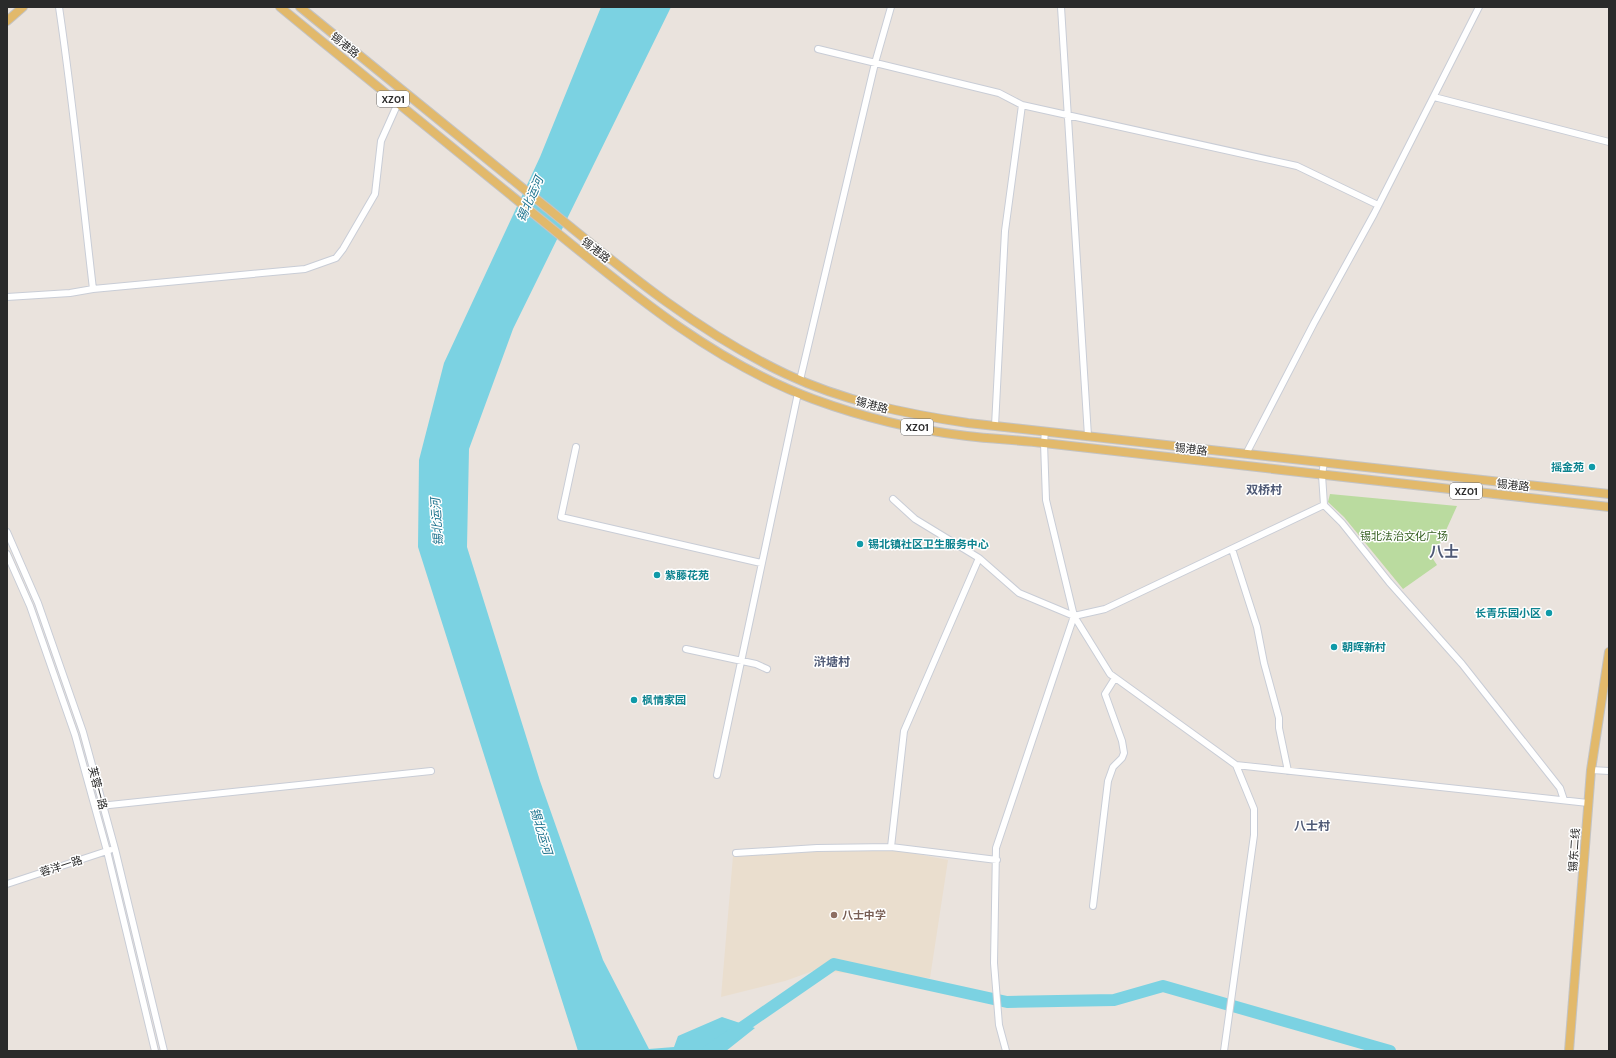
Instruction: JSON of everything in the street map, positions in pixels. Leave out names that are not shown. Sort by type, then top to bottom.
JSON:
[{"type":"main road","points":[[7,21],[23,7]]},
{"type":"main road","name":"锡港路","points":[[280,7],[562,237],[660,314],[688,334],[746,369],[813,399],[876,418],[966,436],[1044,442],[1609,507]]},
{"type":"main road","name":"锡港路","points":[[300,7],[511,179],[667,303],[724,341],[752,357],[800,380],[879,406],[935,418],[995,426],[1609,494]]},
{"type":"main road","name":"锡东二线","points":[[1569,1051],[1591,770],[1609,652]]},
{"type":"street","points":[[59,7],[70,83],[93,289]]},
{"type":"street","points":[[800,380],[875,63],[891,7]]},
{"type":"street","points":[[1061,7],[1069,115],[1088,436]]},
{"type":"street","points":[[1246,454],[1314,323],[1378,205],[1479,7]]},
{"type":"street","points":[[818,48],[999,93],[1022,105],[1297,166],[1378,205]]},
{"type":"street","points":[[1434,97],[1609,142]]},
{"type":"street","points":[[7,297],[70,293],[93,289],[305,269],[336,258],[376,194],[381,141],[398,103]]},
{"type":"street","points":[[995,426],[1005,231],[1022,105]]},
{"type":"street","points":[[717,775],[740,660],[756,593],[761,563],[798,393]]},
{"type":"street","points":[[1044,431],[1046,500],[1074,616],[1110,674],[1236,765],[1588,803]]},
{"type":"street","points":[[576,447],[561,517],[761,563]]},
{"type":"street","points":[[1324,462],[1322,475],[1324,505],[1342,523],[1389,582],[1462,664],[1560,788],[1564,800]]},
{"type":"street","points":[[893,499],[915,519],[979,558],[1019,593],[1074,616],[1105,610],[1324,505]]},
{"type":"street","name":"芙蓉一路","points":[[7,532],[38,603],[83,732],[115,849],[164,1051]]},
{"type":"street","points":[[1232,549],[1257,627],[1264,663],[1278,718],[1288,771]]},
{"type":"street","name":"芙蓉一路","points":[[7,554],[30,606],[75,735],[107,851],[155,1051]]},
{"type":"street","points":[[891,847],[904,731],[979,558]]},
{"type":"street","points":[[1006,1051],[999,1026],[994,963],[997,860],[996,848],[1074,616]]},
{"type":"street","points":[[686,649],[740,660],[756,664],[767,669]]},
{"type":"street","points":[[1094,906],[1108,781],[1113,767],[1122,758],[1124,753],[1122,741],[1105,694],[1115,678]]},
{"type":"street","points":[[1224,1051],[1254,835],[1254,809],[1236,765]]},
{"type":"street","points":[[1591,770],[1609,771]]},
{"type":"street","points":[[95,807],[431,771]]},
{"type":"street","points":[[736,853],[817,848],[891,847],[997,860]]},
{"type":"street","name":"蓉洋一路","points":[[7,884],[115,849]]},
{"type":"shaded area","name":"八士中学","points":[[857,848],[901,851],[948,860],[930,978],[813,971],[785,981],[721,997],[733,856]]},
{"type":"green space","name":"锡北法治文化广场","points":[[1330,494],[1457,506],[1433,559],[1437,565],[1403,589],[1344,517],[1328,502]]},
{"type":"water","name":"锡北运河","points":[[601,7],[671,7],[513,329],[469,449],[467,547],[540,781],[603,960],[649,1049],[674,1047],[678,1036],[722,1017],[755,1028],[726,1051],[578,1051],[418,547],[419,460],[444,363],[540,157]]},
{"type":"waterway","points":[[708,1051],[834,964],[1007,1002],[1114,1000],[1163,986],[1390,1051]]},
{"type":"place","name":"摇金苑","points":[[1592,467]]},
{"type":"place","name":"锡北镇社区卫生服务中心","points":[[860,544]]},
{"type":"place","name":"紫藤花苑","points":[[657,575]]},
{"type":"place","name":"长青乐园小区","points":[[1549,613]]},
{"type":"place","name":"朝晖新村","points":[[1334,647]]},
{"type":"place","name":"枫情家园","points":[[634,700]]},
{"type":"place","name":"八士中学","points":[[834,915]]},
{"type":"district","name":"双桥村","points":[[1264,490]]},
{"type":"district","name":"八士","points":[[1444,552]]},
{"type":"district","name":"浒塘村","points":[[832,662]]},
{"type":"district","name":"八士村","points":[[1312,826]]}]
